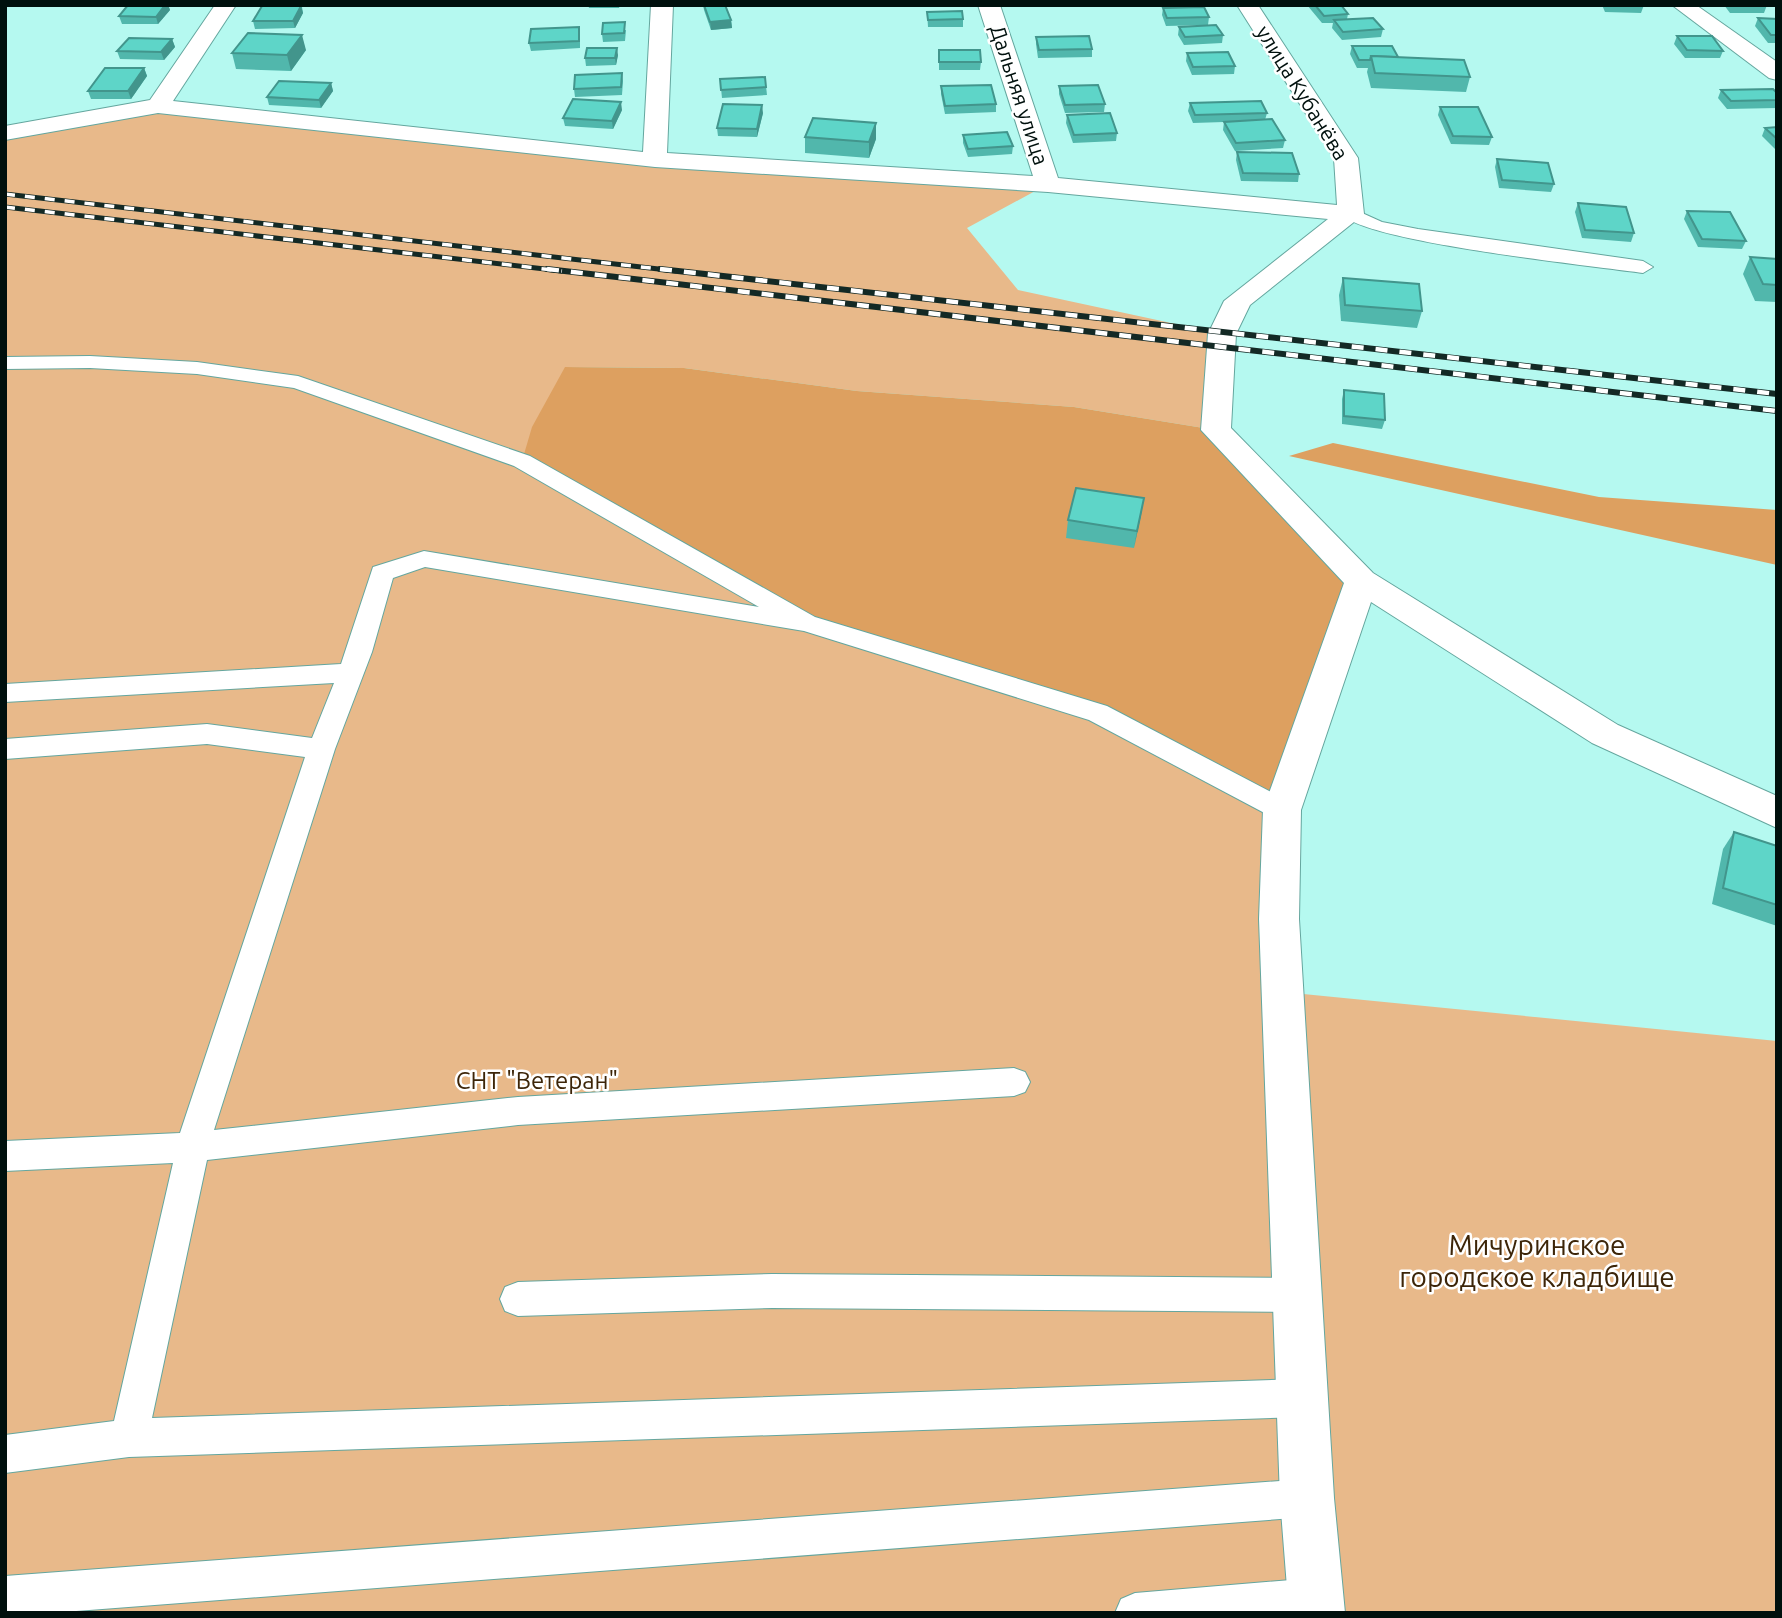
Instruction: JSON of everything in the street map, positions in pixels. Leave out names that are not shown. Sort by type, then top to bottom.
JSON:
[{"type":"street","points":[[158,106],[226,5]]},
{"type":"street","points":[[655,160],[662,5]]},
{"type":"street","name":"Дальняя улица","points":[[989,5],[1048,184]]},
{"type":"street","name":"улица Кубанёва","points":[[1247,5],[1346,158],[1352,214]]},
{"type":"street","points":[[1682,5],[1777,73]]},
{"type":"street","points":[[5,133],[158,106],[655,160],[1048,184],[1352,214]]},
{"type":"street","points":[[1352,214],[1238,301],[1222,334],[1216,430],[1361,581],[1605,734],[1777,813]]},
{"type":"street","points":[[1316,1605],[1307,1498],[1279,919],[1282,810],[1361,581]]},
{"type":"lane","points":[[1352,214],[1376,226],[1418,235],[1643,267]]},
{"type":"lane","points":[[5,363],[90,362],[197,368],[298,382],[522,461],[806,622]]},
{"type":"lane","points":[[129,1438],[201,1114],[382,573],[424,559],[520,577],[806,622],[1098,713],[1282,810]]},
{"type":"lane","points":[[5,693],[350,674]]},
{"type":"lane","points":[[5,750],[207,734],[321,749]]},
{"type":"lane","points":[[5,1156],[194,1147],[518,1111],[1014,1082]]},
{"type":"lane","points":[[518,1299],[772,1291],[1297,1295]]},
{"type":"lane","points":[[5,1454],[129,1438],[1302,1398]]},
{"type":"lane","points":[[5,1596],[1307,1498]]},
{"type":"lane","points":[[1135,1613],[1316,1605]]},
{"type":"green space","name":"СНТ \"Ветеран\"","points":[[158,106],[562,151],[1048,184],[967,228],[1018,290],[1222,334],[1216,430],[1074,407],[857,391],[684,368],[565,367],[1098,713],[1282,810],[1283,992],[1777,1041],[1777,1613],[5,1613],[5,133]]},
{"type":"shaded area","points":[[565,367],[684,368],[857,391],[1074,407],[1216,430],[1361,581],[1282,810],[1098,713],[806,623],[522,461],[532,427]]},
{"type":"shaded area","points":[[1333,443],[1599,497],[1777,510],[1777,565],[1289,456]]},
{"type":"building","points":[[128,5],[165,5],[156,17],[119,16]]},
{"type":"building","points":[[704,5],[725,5],[731,20],[710,22]]},
{"type":"building","points":[[1315,5],[1341,5],[1348,14],[1324,16]]},
{"type":"building","points":[[262,6],[301,6],[293,21],[253,21]]},
{"type":"building","points":[[1204,7],[1209,17],[1167,18],[1163,8]]},
{"type":"building","points":[[962,11],[963,19],[928,20],[927,12]]},
{"type":"building","points":[[1373,18],[1383,29],[1343,32],[1334,20]]},
{"type":"building","points":[[1758,18],[1777,19],[1777,35],[1771,35]]},
{"type":"building","points":[[625,22],[624,33],[602,34],[603,23]]},
{"type":"building","points":[[1216,25],[1223,35],[1185,37],[1179,27]]},
{"type":"building","points":[[579,27],[579,41],[529,43],[531,29]]},
{"type":"building","points":[[248,33],[302,35],[287,55],[232,53]]},
{"type":"building","points":[[1089,36],[1092,49],[1039,50],[1036,37]]},
{"type":"building","points":[[1677,36],[1712,36],[1723,51],[1687,50]]},
{"type":"building","points":[[129,38],[172,39],[161,52],[117,51]]},
{"type":"building","points":[[1352,46],[1392,46],[1398,57],[1371,56],[1370,60],[1359,60]]},
{"type":"building","points":[[587,48],[617,48],[615,58],[585,58]]},
{"type":"building","points":[[939,50],[980,50],[981,62],[939,62]]},
{"type":"building","points":[[1228,52],[1235,66],[1193,67],[1187,53]]},
{"type":"building","points":[[1371,56],[1464,60],[1470,77],[1375,73]]},
{"type":"building","points":[[105,68],[144,68],[128,91],[88,91]]},
{"type":"building","points":[[622,73],[621,87],[574,89],[575,75]]},
{"type":"building","points":[[765,77],[766,87],[721,90],[720,79]]},
{"type":"building","points":[[279,81],[331,83],[319,100],[267,97]]},
{"type":"building","points":[[991,85],[996,104],[945,106],[941,86]]},
{"type":"building","points":[[1098,85],[1105,104],[1065,105],[1059,86]]},
{"type":"building","points":[[1773,89],[1777,93],[1777,100],[1731,101],[1721,90]]},
{"type":"building","points":[[573,99],[621,102],[612,121],[563,118]]},
{"type":"building","points":[[1261,101],[1267,113],[1195,115],[1190,103]]},
{"type":"building","points":[[723,104],[762,105],[757,129],[717,128]]},
{"type":"building","points":[[1440,107],[1478,107],[1492,137],[1453,136]]},
{"type":"building","points":[[1110,113],[1117,133],[1074,135],[1067,115]]},
{"type":"building","points":[[813,118],[876,123],[869,142],[805,137]]},
{"type":"building","points":[[1272,119],[1285,140],[1236,143],[1224,122]]},
{"type":"building","points":[[1777,127],[1777,139],[1765,128]]},
{"type":"building","points":[[1007,132],[1013,146],[968,149],[963,135]]},
{"type":"building","points":[[1237,152],[1292,153],[1299,174],[1243,173]]},
{"type":"building","points":[[1497,159],[1548,163],[1554,184],[1502,180]]},
{"type":"building","points":[[1578,203],[1626,207],[1634,233],[1585,230]]},
{"type":"building","points":[[1687,211],[1730,212],[1746,241],[1702,239]]},
{"type":"building","points":[[1750,257],[1777,259],[1777,285],[1763,284]]},
{"type":"building","points":[[1343,278],[1419,284],[1422,311],[1345,305]]},
{"type":"building","points":[[1344,390],[1384,394],[1385,420],[1344,416]]},
{"type":"building","points":[[1076,488],[1144,498],[1137,531],[1068,520]]},
{"type":"building","points":[[1734,832],[1777,846],[1777,905],[1723,888]]},
{"type":"railway","points":[[5,194],[676,271]]},
{"type":"railway","points":[[5,207],[562,271]]},
{"type":"railway","points":[[547,269],[1777,411]]},
{"type":"railway","points":[[660,269],[1777,394]]},
{"type":"park label","name":"Мичуринское городское кладбище","points":[[1537,1261]]}]
